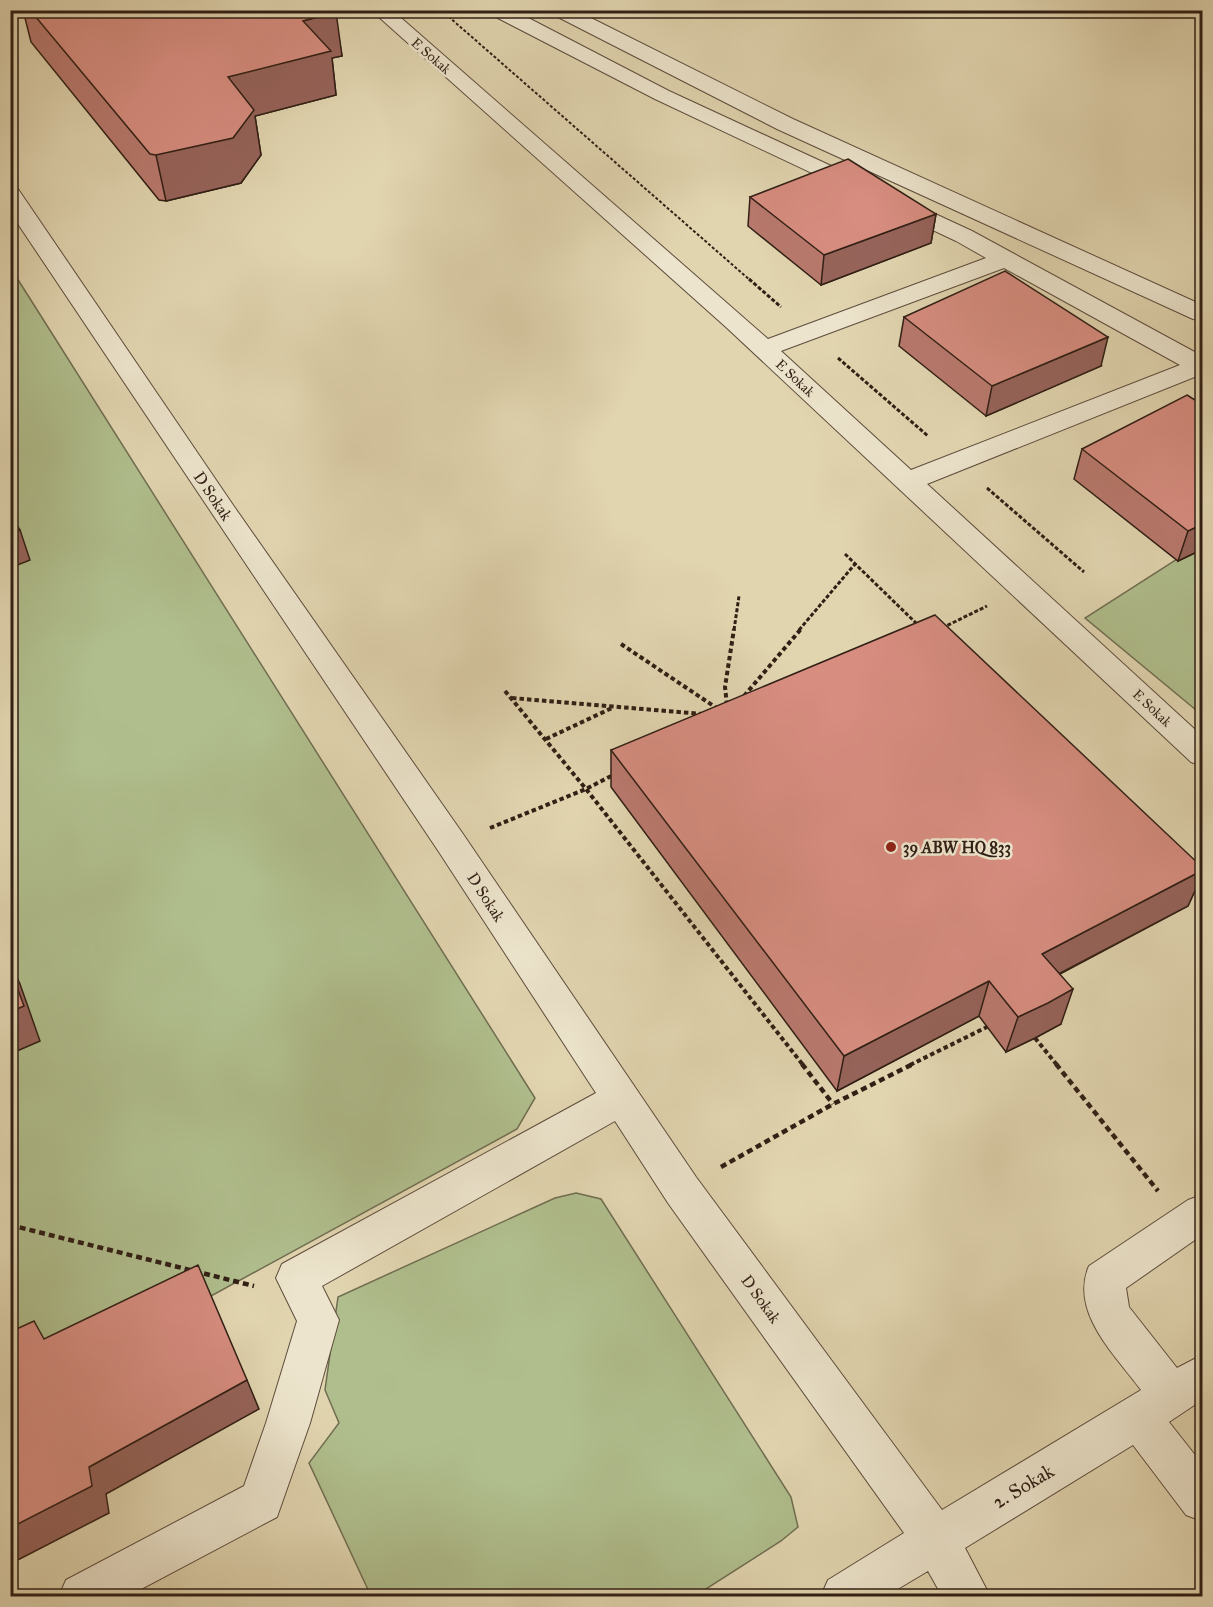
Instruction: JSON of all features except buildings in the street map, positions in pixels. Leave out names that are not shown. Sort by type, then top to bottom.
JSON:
[{"type":"street","name":"E Sokak","points":[[380,10],[764,349],[1203,754]]},
{"type":"street","points":[[497,10],[662,95],[964,237],[1202,366]]},
{"type":"street","points":[[559,10],[785,124],[1203,314]]},
{"type":"street","name":"D Sokak","points":[[10,194],[223,511],[451,843],[682,1190],[935,1539],[967,1596]]},
{"type":"street","points":[[764,349],[1005,259]]},
{"type":"street","points":[[906,482],[1202,366]]},
{"type":"street","points":[[82,1596],[261,1501],[288,1423],[318,1320],[297,1278],[620,1099]]},
{"type":"street","points":[[1194,1219],[1104,1280],[1110,1315],[1171,1397],[1203,1499]]},
{"type":"street","name":"2. Sokak","points":[[844,1596],[1171,1397]]},
{"type":"path","points":[[441,10],[1084,572]]},
{"type":"path","points":[[845,554],[920,627]]},
{"type":"path","points":[[743,698],[855,564]]},
{"type":"path","points":[[938,629],[1023,589]]},
{"type":"path","points":[[728,716],[724,687],[739,596]]},
{"type":"path","points":[[621,644],[719,709]]},
{"type":"path","points":[[505,691],[586,789],[832,1104]]},
{"type":"path","points":[[511,698],[705,714]]},
{"type":"path","points":[[546,739],[613,708]]},
{"type":"path","points":[[451,843],[586,789],[616,774]]},
{"type":"path","points":[[682,1190],[832,1104],[987,1027]]},
{"type":"path","points":[[1035,1038],[1194,1219]]},
{"type":"path","points":[[10,1225],[307,1299]]},
{"type":"green space","points":[[10,267],[535,1098],[517,1129],[211,1296],[10,1370]]},
{"type":"green space","points":[[1202,543],[1202,715],[1085,618]]},
{"type":"green space","points":[[576,1193],[601,1199],[791,1497],[798,1527],[781,1541],[695,1596],[371,1596],[309,1463],[339,1423],[325,1390],[338,1297],[555,1198]]},
{"type":"place","name":"39 ABW HQ 833","points":[[891,847]]}]
